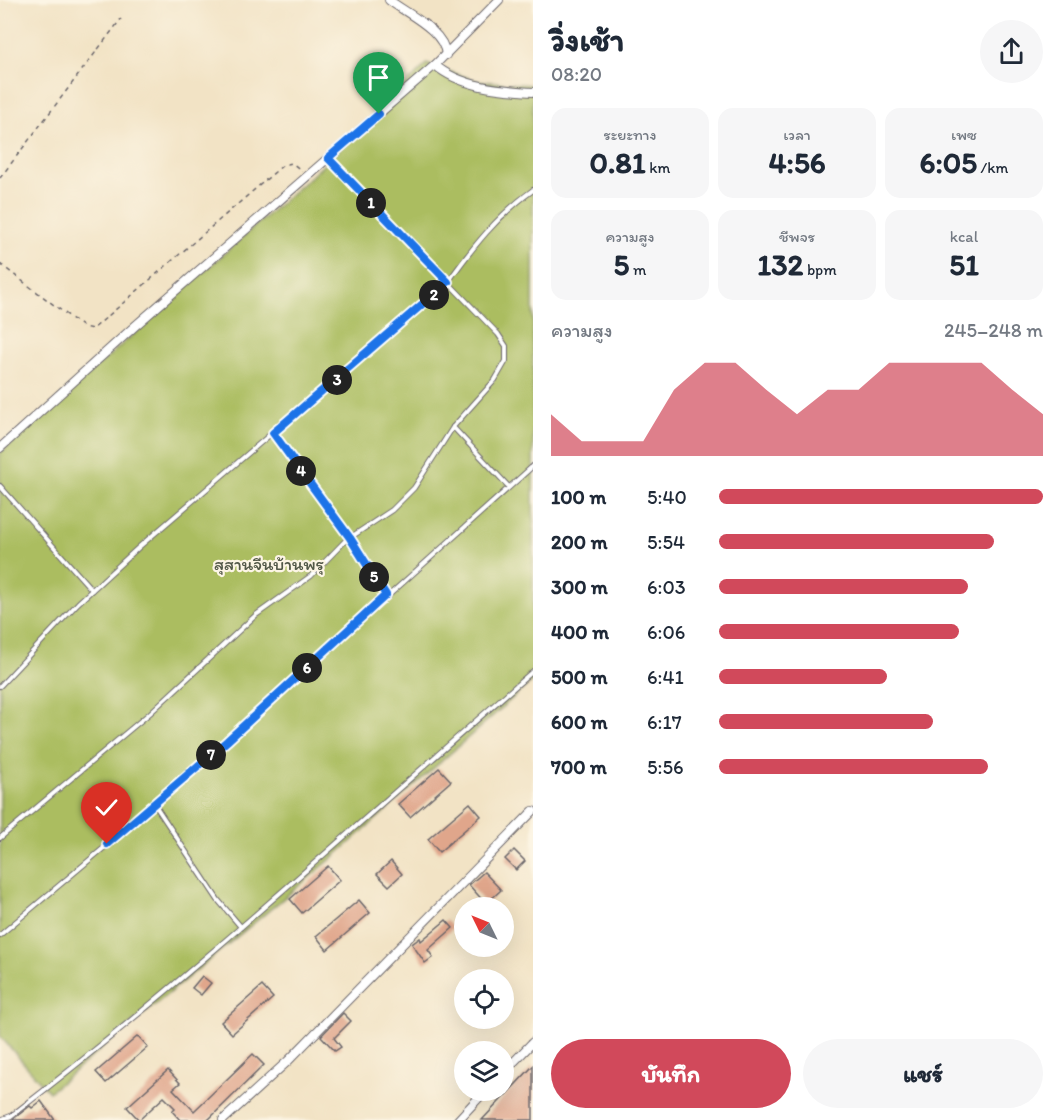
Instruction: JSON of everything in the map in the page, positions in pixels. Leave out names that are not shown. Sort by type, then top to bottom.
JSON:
[{"type":"street","points":[[389,0],[438,36],[445,44],[446,55]]},
{"type":"street","points":[[0,448],[307,175],[435,65],[499,0]]},
{"type":"street","points":[[435,65],[444,73],[467,82],[533,92]]},
{"type":"street","points":[[223,1120],[289,1060],[533,811]]},
{"type":"street","points":[[514,1062],[533,1042]]},
{"type":"street","points":[[458,1120],[476,1101]]},
{"type":"lane","points":[[0,838],[150,713],[256,615],[311,576],[350,538],[392,510],[414,488],[453,427],[495,380],[506,361],[506,346],[498,334],[328,158]]},
{"type":"lane","points":[[0,686],[92,590],[448,282],[475,244],[516,202],[533,190]]},
{"type":"lane","points":[[453,427],[509,487]]},
{"type":"lane","points":[[273,433],[350,538],[386,595]]},
{"type":"lane","points":[[0,935],[155,805],[386,595],[533,466]]},
{"type":"lane","points":[[0,486],[92,590]]},
{"type":"lane","points":[[0,1120],[11,1116],[86,1059],[241,927],[533,671]]},
{"type":"lane","points":[[155,805],[218,900],[241,927]]},
{"type":"path","points":[[0,178],[121,19]]},
{"type":"path","points":[[0,264],[83,327],[93,329],[285,164],[294,164],[307,175]]},
{"type":"green space","name":"สุสานจีนบ้านพรุ","points":[[427,64],[478,81],[533,85],[533,680],[330,860],[49,1092],[0,1036],[0,453],[319,169]]},
{"type":"building","points":[[439,768],[451,781],[410,817],[398,804]]},
{"type":"building","points":[[470,803],[481,816],[439,852],[428,839]]},
{"type":"building","points":[[514,850],[525,861],[516,870],[505,859]]},
{"type":"building","points":[[391,861],[402,874],[389,886],[377,874]]},
{"type":"building","points":[[328,866],[340,880],[302,913],[290,899]]},
{"type":"building","points":[[484,872],[501,890],[494,897],[480,897],[469,885]]},
{"type":"building","points":[[359,900],[370,913],[327,950],[316,936]]},
{"type":"building","points":[[446,920],[453,928],[428,950],[433,957],[425,963],[412,944],[420,938],[421,941]]},
{"type":"building","points":[[202,976],[211,983],[201,995],[192,988]]},
{"type":"building","points":[[262,986],[273,998],[232,1034],[221,1022]]},
{"type":"building","points":[[343,1013],[351,1021],[334,1038],[341,1047],[335,1051],[321,1036]]},
{"type":"building","points":[[138,1036],[148,1047],[106,1083],[96,1072]]},
{"type":"building","points":[[253,1054],[264,1065],[208,1120],[180,1120],[172,1111],[175,1108],[164,1097],[139,1120],[127,1107],[168,1070],[180,1083],[173,1089],[194,1111]]},
{"type":"building","points":[[533,1066],[533,1120],[482,1120],[500,1101],[514,1101],[514,1086]]},
{"type":"building","points":[[41,1101],[55,1120],[12,1120],[30,1106],[32,1108]]},
{"type":"route","points":[[107,844],[227,741],[386,595],[350,538],[273,433],[448,282],[328,158],[379,114]]}]
